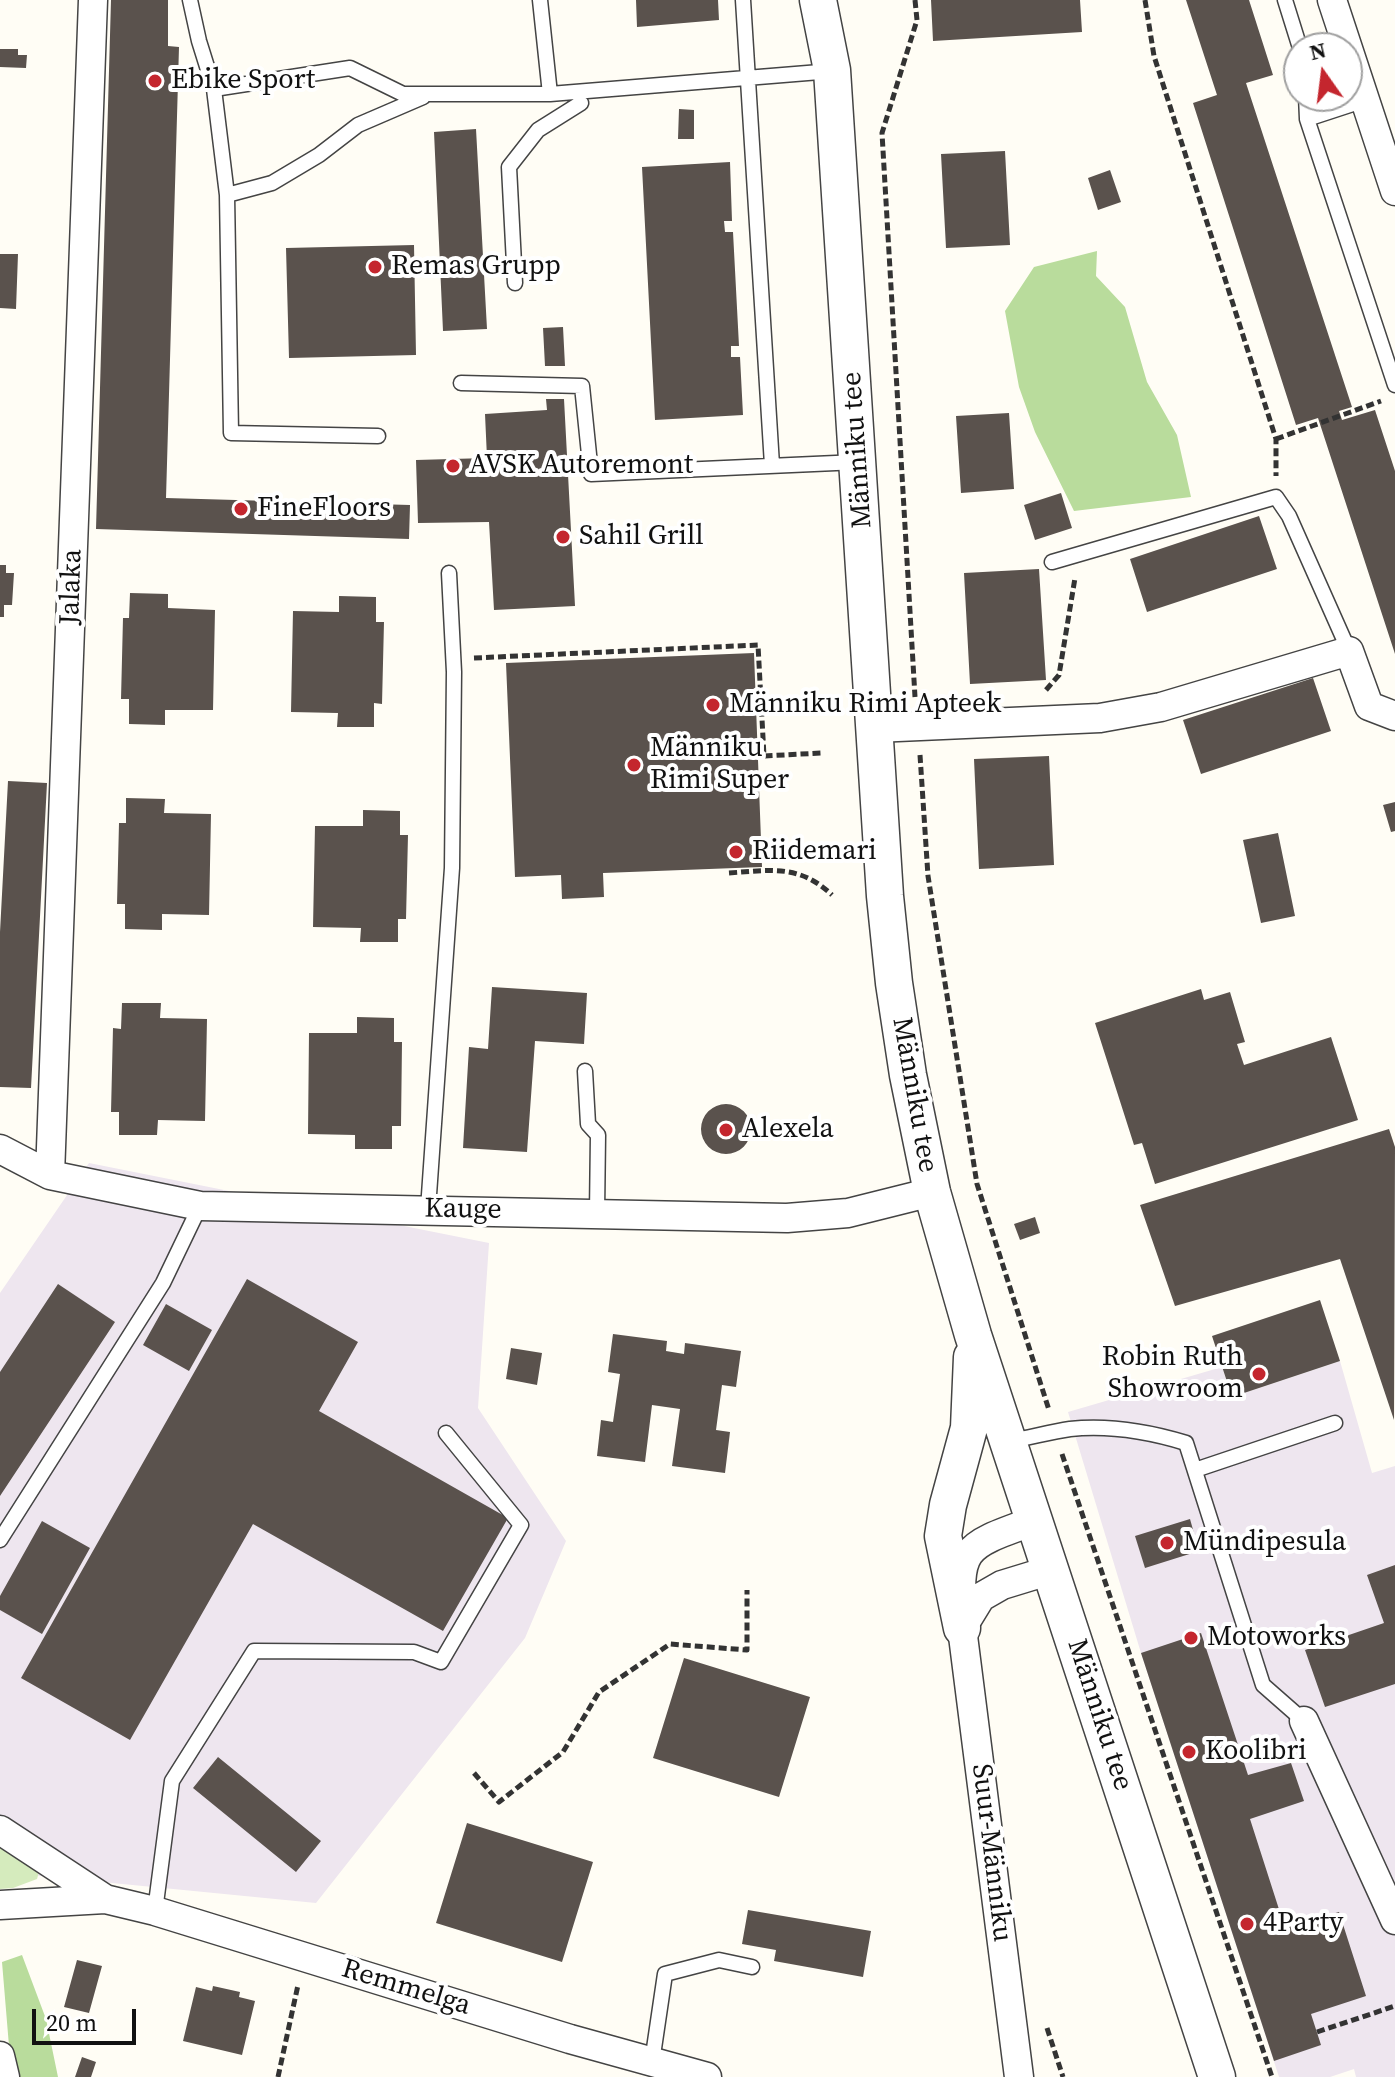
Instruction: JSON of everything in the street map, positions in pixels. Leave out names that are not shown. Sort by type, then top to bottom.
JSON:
[{"type":"street","name":"Jalaka","points":[[50,1175],[93,0]]},
{"type":"street","name":"Männiku tee","points":[[818,0],[832,70],[885,896],[908,1075],[932,1192],[973,1335],[1217,2077]]},
{"type":"street","name":"Männiku tee","points":[[832,70],[846,0]]},
{"type":"street","points":[[1332,0],[1395,191]]},
{"type":"street","points":[[875,728],[1100,718],[1161,707],[1349,651],[1369,706],[1395,716]]},
{"type":"street","name":"Kauge","points":[[0,1149],[50,1175],[200,1206],[787,1218],[848,1213],[932,1192]]},
{"type":"street","points":[[962,1628],[943,1536],[953,1481],[969,1428],[973,1335]]},
{"type":"street","name":"Suur-Männiku","points":[[1019,2077],[962,1628],[960,1575],[967,1553],[987,1537],[1034,1521]]},
{"type":"street","points":[[962,1628],[981,1597],[1002,1585],[1051,1570]]},
{"type":"street","points":[[1304,1721],[1395,1920]]},
{"type":"street","name":"Remmelga","points":[[0,1830],[105,1899]]},
{"type":"street","name":"Remmelga","points":[[0,1905],[105,1899],[155,1911],[570,2039],[707,2077]]},
{"type":"street","points":[[0,2056],[5,2077]]},
{"type":"lane","points":[[190,0],[214,89],[227,195],[231,433],[378,436]]},
{"type":"lane","points":[[540,0],[550,94]]},
{"type":"lane","points":[[743,0],[772,465]]},
{"type":"lane","points":[[1285,0],[1295,32]]},
{"type":"lane","points":[[214,89],[350,68],[403,94],[550,94],[832,70]]},
{"type":"lane","points":[[227,195],[272,183],[319,155],[358,125],[431,94]]},
{"type":"lane","points":[[1307,119],[1365,100]]},
{"type":"lane","points":[[515,283],[509,167],[538,130],[581,103]]},
{"type":"lane","points":[[1307,112],[1395,385]]},
{"type":"lane","points":[[461,383],[582,386],[591,474],[859,462]]},
{"type":"lane","points":[[1052,562],[1276,497],[1289,516],[1349,651]]},
{"type":"lane","points":[[428,1209],[452,868],[453,659],[449,573]]},
{"type":"lane","points":[[585,1071],[588,1124],[598,1135],[597,1213]]},
{"type":"lane","points":[[0,1540],[163,1283],[200,1206]]},
{"type":"lane","points":[[1195,1470],[1335,1423]]},
{"type":"lane","points":[[1008,1441],[1070,1429],[1104,1429],[1157,1434],[1186,1443],[1263,1685],[1304,1721]]},
{"type":"lane","points":[[155,1911],[172,1781],[254,1651],[414,1652],[441,1662],[521,1525],[446,1433]]},
{"type":"lane","points":[[652,2062],[665,1974],[719,1960],[752,1967]]},
{"type":"path","points":[[915,0],[917,20],[882,133],[928,876],[977,1184],[1056,1433],[1266,2048],[1272,2077]]},
{"type":"path","points":[[1145,0],[1154,56],[1276,439],[1276,497]]},
{"type":"path","points":[[1276,439],[1395,396]]},
{"type":"path","points":[[1019,722],[1059,675],[1079,555]]},
{"type":"path","points":[[453,659],[758,645],[764,756],[822,753]]},
{"type":"path","points":[[729,873],[784,870],[815,879],[832,895]]},
{"type":"path","points":[[474,1773],[499,1802],[563,1752],[599,1692],[670,1644],[747,1650],[747,1590]]},
{"type":"path","points":[[278,2077],[303,1957]]},
{"type":"path","points":[[1317,2032],[1395,2006]]},
{"type":"path","points":[[1047,2028],[1063,2077]]},
{"type":"shaded area","points":[[89,1163],[489,1243],[478,1408],[566,1541],[525,1638],[316,1903],[0,1872],[0,1293]]},
{"type":"shaded area","points":[[1340,1361],[1372,1473],[1395,1466],[1395,2077],[1356,2077],[1354,2069],[1330,2077],[1279,2077],[1141,1653],[1068,1412],[1222,1367],[1232,1397]]},
{"type":"green space","points":[[1097,251],[1096,276],[1125,307],[1147,382],[1177,435],[1191,497],[1074,511],[1035,432],[1019,387],[1005,311],[1034,267]]},
{"type":"green space","points":[[0,1841],[39,1872],[37,1879],[13,1888],[0,1889]]},
{"type":"green space","points":[[22,1955],[46,2019],[58,2077],[14,2077],[11,2070],[2,1962]]},
{"type":"building","points":[[111,0],[168,0],[168,46],[179,47],[166,498],[410,505],[409,539],[96,529]]},
{"type":"building","points":[[636,0],[718,0],[719,20],[637,27]]},
{"type":"building","points":[[931,0],[1080,0],[1082,32],[933,41]]},
{"type":"building","points":[[1186,0],[1249,0],[1273,75],[1246,83],[1352,407],[1339,411],[1342,420],[1375,410],[1395,471],[1395,654],[1318,418],[1296,425],[1193,103],[1217,95]]},
{"type":"building","points":[[0,49],[18,49],[18,55],[27,55],[26,68],[0,67]]},
{"type":"building","points":[[679,109],[694,110],[694,139],[678,139]]},
{"type":"building","points":[[476,129],[487,329],[443,331],[434,132]]},
{"type":"building","points":[[1005,151],[1010,245],[946,248],[941,154]]},
{"type":"building","points":[[730,162],[732,221],[724,221],[725,232],[733,232],[739,346],[731,346],[731,357],[740,357],[743,415],[655,420],[642,167]]},
{"type":"building","points":[[1110,170],[1121,202],[1098,210],[1088,178]]},
{"type":"building","points":[[414,245],[416,355],[289,358],[286,248]]},
{"type":"building","points":[[0,254],[18,254],[16,309],[0,308]]},
{"type":"building","points":[[563,327],[565,366],[545,366],[543,328]]},
{"type":"building","points":[[546,399],[564,399],[575,606],[494,610],[489,522],[418,523],[416,460],[487,458],[485,414],[547,410]]},
{"type":"building","points":[[1009,413],[1014,489],[961,493],[956,416]]},
{"type":"building","points":[[1061,493],[1072,528],[1035,540],[1024,505]]},
{"type":"building","points":[[1259,516],[1277,569],[1147,612],[1130,559]]},
{"type":"building","points":[[0,565],[6,565],[6,573],[14,573],[12,605],[4,605],[4,617],[0,617]]},
{"type":"building","points":[[1039,569],[1046,680],[970,684],[964,573]]},
{"type":"building","points":[[130,593],[168,594],[168,608],[215,610],[213,710],[165,710],[165,725],[129,724],[129,699],[121,699],[123,618],[129,618]]},
{"type":"building","points":[[339,596],[376,597],[376,622],[384,622],[382,704],[374,703],[374,727],[337,727],[338,713],[291,712],[293,611],[339,612]]},
{"type":"building","name":"Männiku Rimi Super","points":[[754,653],[762,867],[603,873],[604,897],[562,899],[561,875],[515,877],[506,663]]},
{"type":"building","points":[[1313,678],[1331,731],[1201,774],[1183,720]]},
{"type":"building","points":[[1049,756],[1054,865],[979,869],[974,759]]},
{"type":"building","points":[[8,781],[47,783],[31,1088],[0,1087],[0,932]]},
{"type":"building","points":[[126,798],[165,799],[164,813],[211,814],[209,915],[162,914],[162,930],[125,929],[125,904],[117,904],[119,823],[126,823]]},
{"type":"building","points":[[1395,802],[1395,831],[1391,832],[1383,805]]},
{"type":"building","points":[[363,810],[400,811],[400,835],[408,835],[406,919],[398,919],[398,942],[360,942],[361,928],[313,927],[315,826],[363,826]]},
{"type":"building","points":[[1278,833],[1295,916],[1261,923],[1243,840]]},
{"type":"building","points":[[492,987],[587,993],[584,1044],[535,1041],[527,1152],[463,1148],[469,1047],[488,1049]]},
{"type":"building","points":[[1201,989],[1204,1000],[1230,992],[1245,1042],[1237,1044],[1244,1065],[1331,1037],[1358,1120],[1155,1184],[1142,1143],[1134,1145],[1095,1023]]},
{"type":"building","points":[[122,1003],[161,1003],[160,1018],[207,1019],[205,1121],[158,1120],[157,1135],[119,1135],[119,1112],[111,1112],[113,1028],[121,1029]]},
{"type":"building","points":[[357,1017],[394,1018],[394,1042],[402,1042],[401,1126],[392,1126],[392,1149],[355,1149],[355,1135],[308,1134],[309,1033],[357,1033]]},
{"type":"building","name":"Alexela","points":[[726,1104],[744,1111],[751,1129],[744,1147],[726,1154],[708,1147],[701,1129],[708,1111]]},
{"type":"building","points":[[1389,1129],[1395,1147],[1394,1420],[1340,1259],[1175,1306],[1140,1205]]},
{"type":"building","points":[[1035,1217],[1040,1233],[1020,1240],[1014,1224]]},
{"type":"building","points":[[247,1279],[358,1342],[319,1411],[508,1518],[443,1631],[253,1524],[130,1740],[21,1678]]},
{"type":"building","points":[[58,1284],[115,1322],[0,1496],[0,1372]]},
{"type":"building","points":[[1320,1300],[1340,1361],[1232,1397],[1212,1336]]},
{"type":"building","points":[[166,1304],[212,1330],[189,1371],[143,1345]]},
{"type":"building","points":[[613,1334],[667,1341],[666,1351],[684,1354],[685,1343],[741,1351],[736,1387],[722,1385],[716,1430],[730,1432],[725,1473],[672,1466],[680,1409],[652,1405],[645,1462],[597,1456],[601,1420],[613,1422],[620,1374],[608,1372]]},
{"type":"building","points":[[511,1348],[542,1353],[537,1385],[506,1379]]},
{"type":"building","name":"Mündipesula","points":[[1190,1519],[1199,1551],[1145,1568],[1135,1536]]},
{"type":"building","points":[[42,1521],[90,1548],[42,1634],[0,1610],[0,1596]]},
{"type":"building","points":[[1395,1565],[1395,1684],[1325,1707],[1305,1650],[1384,1623],[1367,1575]]},
{"type":"building","points":[[1201,1633],[1248,1775],[1291,1763],[1304,1801],[1250,1819],[1285,1928],[1339,1912],[1366,1996],[1311,2014],[1321,2045],[1274,2061],[1141,1653]]},
{"type":"building","points":[[684,1658],[810,1697],[779,1797],[653,1758]]},
{"type":"building","points":[[218,1757],[321,1841],[296,1872],[193,1788]]},
{"type":"building","points":[[467,1823],[593,1862],[562,1962],[436,1923]]},
{"type":"building","points":[[748,1910],[871,1931],[863,1977],[774,1961],[776,1950],[742,1944]]},
{"type":"building","points":[[77,1960],[102,1966],[89,2013],[64,2007]]},
{"type":"building","points":[[213,1986],[240,1992],[239,1997],[255,2001],[242,2055],[183,2041],[196,1987],[212,1991]]},
{"type":"building","points":[[82,2057],[96,2062],[91,2077],[75,2077]]},
{"type":"place","name":"Ebike Sport","points":[[155,81]]},
{"type":"place","name":"Remas Grupp","points":[[375,267]]},
{"type":"place","name":"AVSK Autoremont","points":[[453,466]]},
{"type":"place","name":"FineFloors","points":[[241,509]]},
{"type":"place","name":"Sahil Grill","points":[[563,537]]},
{"type":"place","name":"Männiku Rimi Apteek","points":[[713,705]]},
{"type":"place","name":"Männiku Rimi Super","points":[[634,765]]},
{"type":"place","name":"Riidemari","points":[[736,852]]},
{"type":"place","name":"Alexela","points":[[726,1130]]},
{"type":"place","name":"Robin Ruth Showroom","points":[[1259,1374]]},
{"type":"place","name":"Mündipesula","points":[[1167,1543]]},
{"type":"place","name":"Motoworks","points":[[1191,1638]]},
{"type":"place","name":"Koolibri","points":[[1189,1752]]},
{"type":"place","name":"4Party","points":[[1247,1924]]}]
